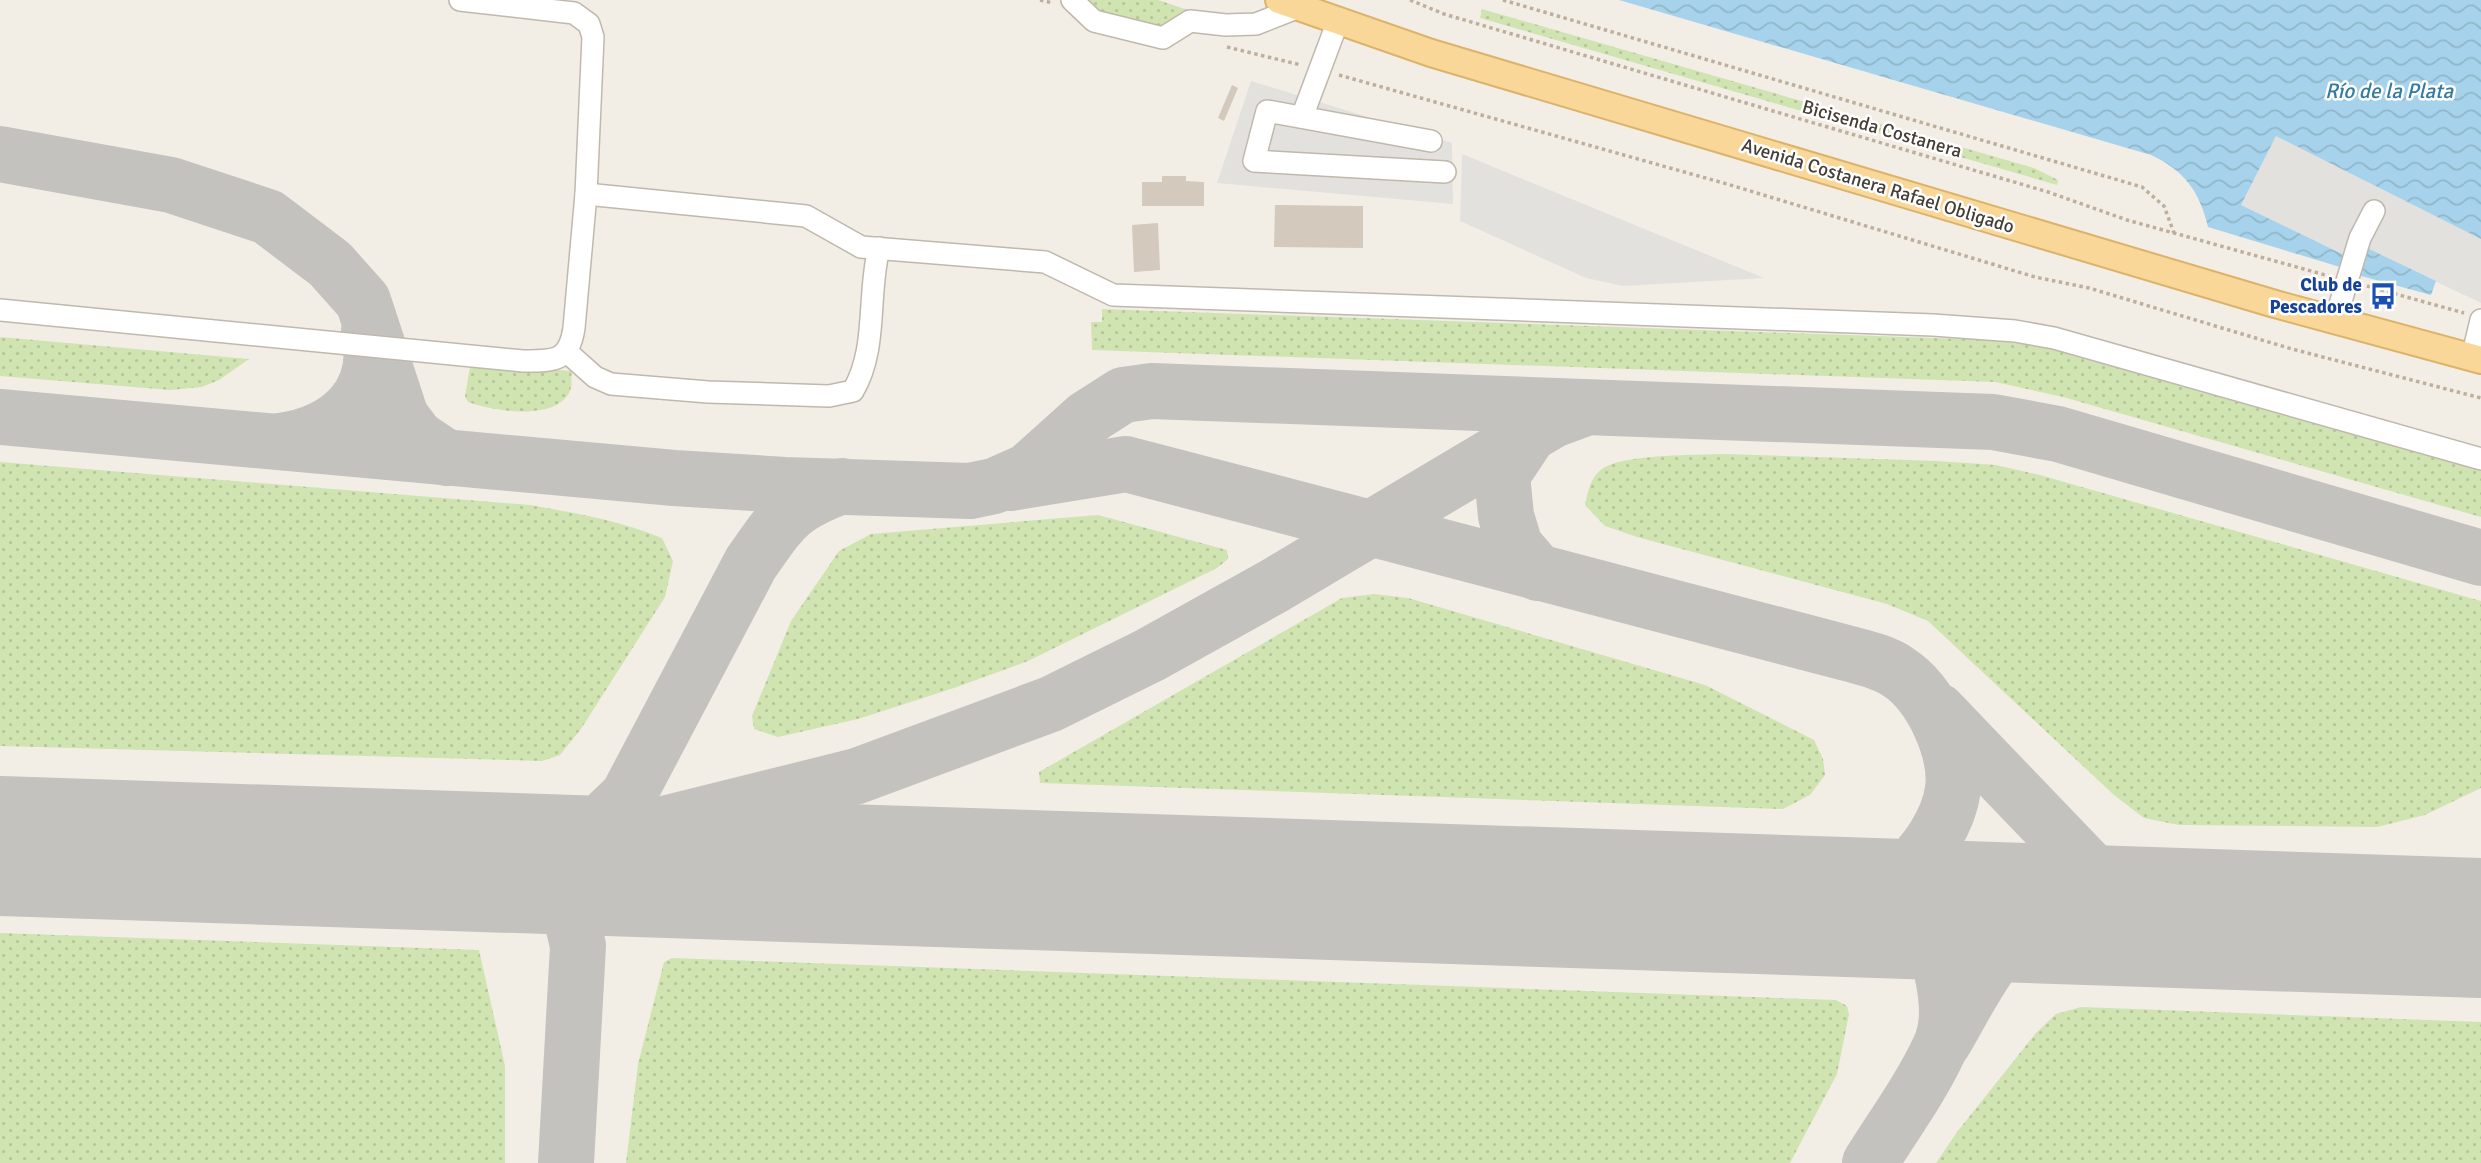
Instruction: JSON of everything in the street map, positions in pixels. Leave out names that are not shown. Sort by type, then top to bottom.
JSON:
[{"type":"main road","name":"Avenida Costanera Rafael Obligado","points":[[1289,4],[1444,57],[2335,321],[2476,359]]},
{"type":"lane","points":[[0,310],[523,361],[545,361],[567,352],[571,347],[574,328],[586,194],[593,37],[589,24],[574,13],[460,0]]},
{"type":"lane","points":[[1072,0],[1094,21],[1163,38],[1190,21],[1226,25],[1256,24],[1289,4]]},
{"type":"lane","points":[[1302,117],[1338,21]]},
{"type":"lane","points":[[1431,141],[1267,111],[1254,161],[1445,172]]},
{"type":"lane","points":[[586,194],[806,216],[861,247],[1045,262],[1113,295],[2015,331],[2054,338],[2481,459]]},
{"type":"lane","points":[[2335,321],[2360,238],[2374,211]]},
{"type":"lane","points":[[567,352],[594,377],[611,384],[735,393],[829,396],[853,391],[866,370],[873,272],[879,248]]},
{"type":"lane","points":[[2474,317],[2476,359]]},
{"type":"path","name":"Bicisenda Costanera","points":[[1410,0],[1444,14],[2048,192],[2174,233],[2474,317]]},
{"type":"path","points":[[1503,0],[2141,187],[2164,206],[2174,233]]},
{"type":"path","points":[[1214,44],[1520,124],[2035,277],[2089,288],[2292,349],[2481,398]]},
{"type":"green space","points":[[1084,0],[1158,0],[1197,13],[1176,17],[1168,22],[1162,31],[1098,15]]},
{"type":"green space","points":[[1482,9],[2034,168],[2058,180],[2057,185],[1480,18]]},
{"type":"green space","points":[[1102,309],[1990,340],[2043,346],[2481,471],[2481,517],[2063,397],[1995,382],[1092,350],[1091,322],[1102,322]]},
{"type":"green space","points":[[0,337],[249,359],[219,380],[202,387],[170,390],[0,376]]},
{"type":"green space","points":[[496,365],[572,371],[571,388],[564,399],[554,406],[540,410],[509,411],[468,402],[465,396],[470,367]]},
{"type":"green space","points":[[1726,454],[1996,465],[2040,475],[2481,601],[2481,788],[2425,815],[2377,827],[2179,825],[2144,818],[2114,795],[1928,621],[1887,604],[1637,537],[1605,526],[1585,505],[1596,474],[1616,463],[1664,456]]},
{"type":"green space","points":[[0,462],[530,505],[613,522],[662,538],[673,561],[665,597],[581,729],[560,755],[542,761],[0,746]]},
{"type":"green space","points":[[1098,515],[1227,550],[1228,559],[1217,568],[1028,661],[954,688],[858,719],[778,737],[754,729],[752,716],[791,621],[839,551],[871,534]]},
{"type":"green space","points":[[1374,594],[1408,598],[1705,685],[1814,740],[1823,759],[1825,775],[1810,795],[1783,809],[1040,783],[1039,772],[1342,598]]},
{"type":"green space","points":[[0,933],[479,950],[505,1066],[505,1163],[0,1163]]},
{"type":"green space","points":[[672,958],[1836,1000],[1847,1006],[1849,1014],[1837,1074],[1790,1163],[626,1163],[638,1064],[664,962]]},
{"type":"green space","points":[[2081,1007],[2481,1022],[2481,1163],[1936,1163],[1957,1132],[2036,1033],[2056,1014]]},
{"type":"shaded area","points":[[1251,81],[1452,143],[1453,204],[1217,183]]},
{"type":"shaded area","points":[[2276,135],[2481,239],[2481,303],[2367,249],[2359,263],[2241,205]]},
{"type":"shaded area","points":[[1462,154],[1764,278],[1623,286],[1586,278],[1460,221]]},
{"type":"water","name":"Río de la Plata","points":[[1619,0],[2481,0],[2481,239],[2276,136],[2241,205],[2344,255],[2340,267],[2208,227],[2205,214],[2189,183],[2173,168],[2151,155]]},
{"type":"water","points":[[2367,248],[2436,281],[2431,295],[2354,274]]},
{"type":"building","points":[[1232,85],[1238,88],[1224,121],[1218,118]]},
{"type":"building","points":[[1162,176],[1186,176],[1186,181],[1204,182],[1204,206],[1142,206],[1142,182],[1162,182]]},
{"type":"building","points":[[1275,205],[1363,206],[1363,248],[1274,247]]},
{"type":"building","points":[[1158,223],[1160,270],[1134,272],[1132,225]]},
{"type":"taxiway","points":[[0,154],[171,185],[268,217],[330,264],[363,301],[401,417],[417,438],[447,458]]},
{"type":"taxiway","points":[[280,441],[321,429],[352,407],[363,391],[369,374],[372,353],[369,331]]},
{"type":"taxiway","points":[[0,417],[674,478],[785,485],[970,491],[994,486],[1028,471],[1087,418],[1123,395],[1152,391],[1993,422],[2058,434],[2481,558]]},
{"type":"taxiway","points":[[556,851],[857,776],[1051,704],[1150,655],[1274,586],[1553,420],[1580,410]]},
{"type":"taxiway","points":[[1530,433],[1502,475],[1506,516],[1515,546],[1538,573]]},
{"type":"taxiway","points":[[1010,483],[1126,464],[1860,657],[1893,669],[1910,681],[1940,724],[1953,774],[1953,789],[1947,813],[1927,847],[1901,874],[1856,896],[1806,905]]},
{"type":"taxiway","points":[[572,843],[597,826],[628,796],[751,563],[771,535],[798,507],[842,486]]},
{"type":"taxiway","points":[[1938,711],[2105,885],[2135,907],[2178,916]]},
{"type":"taxiway","points":[[496,863],[531,875],[554,888],[568,910],[578,946],[566,1163]]},
{"type":"taxiway","points":[[1870,1163],[1932,1064],[1944,1036],[1947,1016],[1943,978],[1934,950],[1918,930],[1876,907]]},
{"type":"taxiway","points":[[1943,1043],[1987,968],[2020,931],[2052,918],[2088,913]]},
{"type":"runway","points":[[0,846],[2481,928]]},
{"type":"place","name":"Club de Pescadores","points":[[2383,296]]}]
